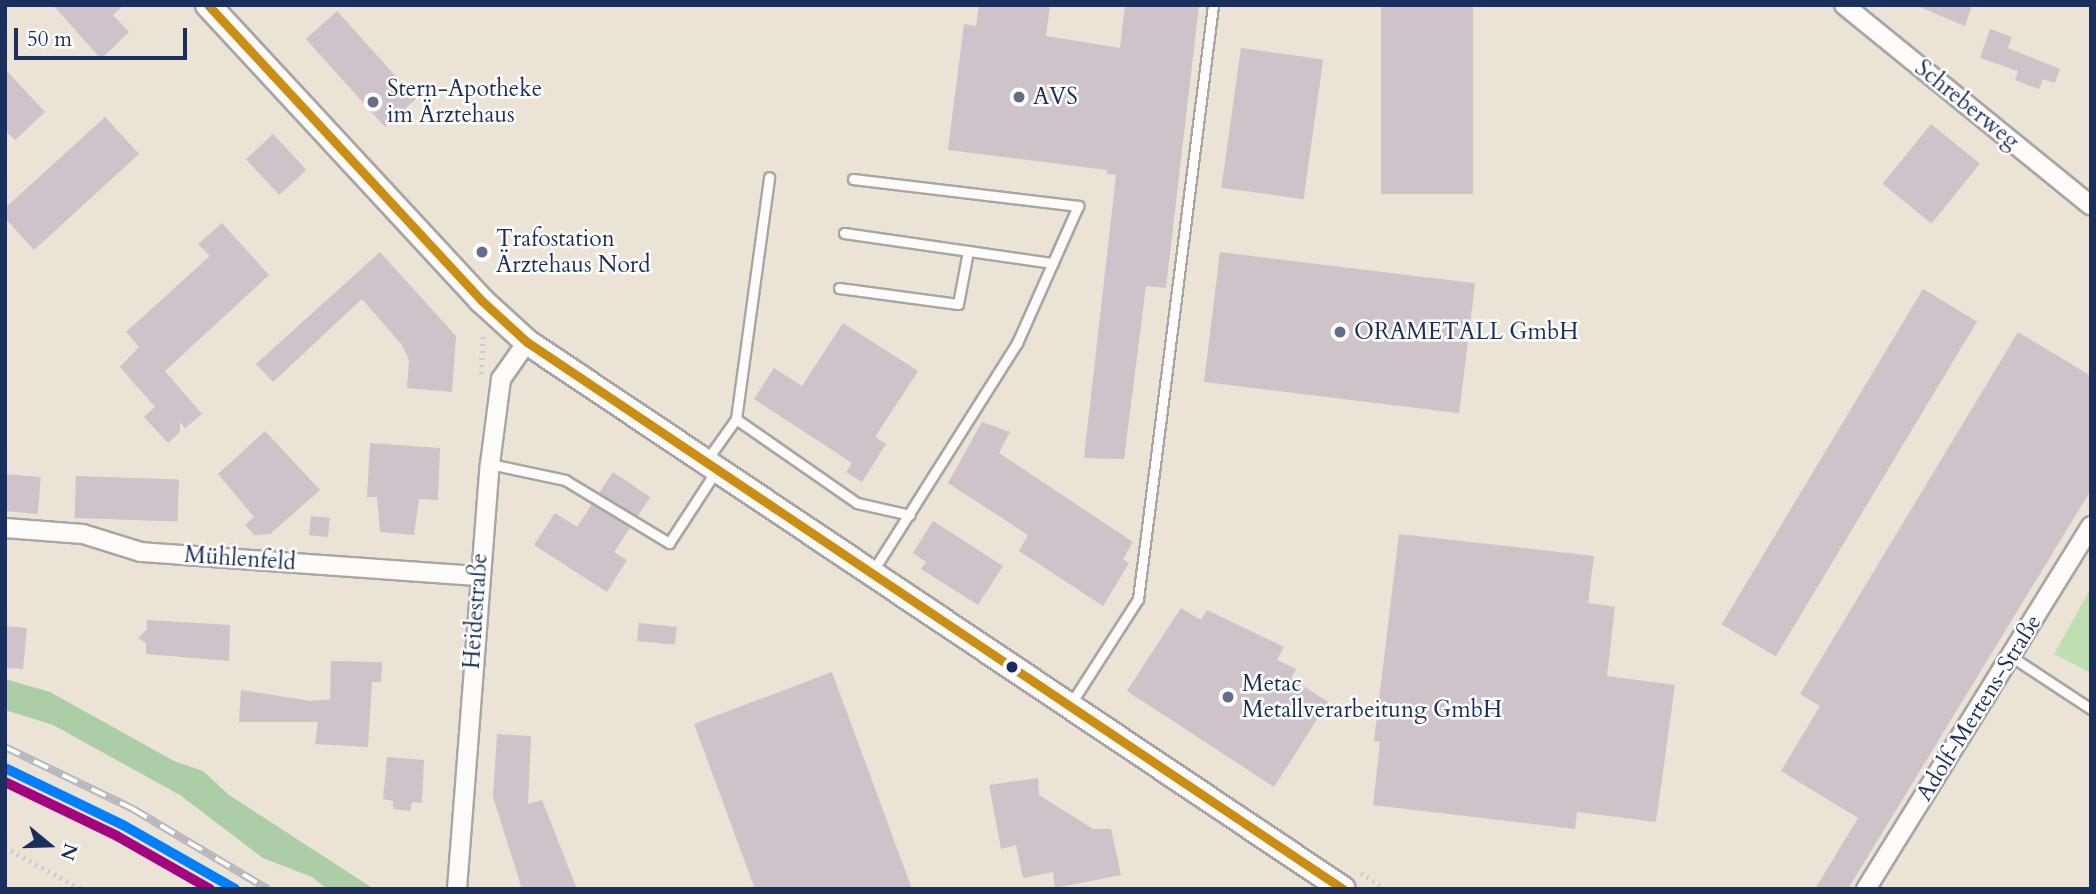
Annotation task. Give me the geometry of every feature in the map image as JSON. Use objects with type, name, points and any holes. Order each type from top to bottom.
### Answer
[{"type":"main road","points":[[208,5],[481,300],[527,342],[1343,889]]},
{"type":"street","name":"Schreberweg","points":[[1844,5],[2091,206]]},
{"type":"street","name":"Heidestraße","points":[[457,889],[478,576],[490,464],[501,379],[527,342]]},
{"type":"street","name":"Adolf-Mertens-Straße","points":[[1866,889],[2091,526]]},
{"type":"street","name":"Mühlenfeld","points":[[5,528],[83,534],[141,552],[478,576]]},
{"type":"lane","points":[[1069,707],[1138,599],[1213,5]]},
{"type":"lane","points":[[490,464],[565,480],[669,543],[736,419],[769,177]]},
{"type":"lane","points":[[853,179],[1078,206],[1017,343],[871,574]]},
{"type":"lane","points":[[844,233],[1053,263]]},
{"type":"lane","points":[[839,288],[958,304],[968,251]]},
{"type":"lane","points":[[736,419],[857,503],[910,514]]},
{"type":"lane","points":[[2012,657],[2091,709]]},
{"type":"path","points":[[5,847],[80,889]]},
{"type":"green space","points":[[2091,588],[2091,673],[2054,654]]},
{"type":"green space","points":[[5,679],[50,692],[174,761],[203,771],[229,795],[374,889],[327,889],[312,877],[263,858],[180,795],[53,725],[5,710]]},
{"type":"building","points":[[53,5],[124,5],[113,15],[129,32],[101,59]]},
{"type":"building","points":[[979,5],[1050,5],[1046,36],[1120,48],[1125,5],[1199,5],[1166,288],[1146,286],[1124,459],[1084,458],[1116,175],[1107,174],[1107,170],[948,150],[964,24],[976,26]]},
{"type":"building","points":[[1381,5],[1473,5],[1473,194],[1381,194]]},
{"type":"building","points":[[1915,5],[1972,5],[1965,26]]},
{"type":"building","points":[[337,11],[416,99],[385,127],[306,39]]},
{"type":"building","points":[[1990,29],[2012,37],[2008,48],[2060,69],[2055,83],[2043,79],[2039,89],[2015,80],[2018,71],[1980,58]]},
{"type":"building","points":[[1241,48],[1323,60],[1304,199],[1221,188]]},
{"type":"building","points":[[5,69],[45,112],[15,140],[5,130]]},
{"type":"building","points":[[105,117],[139,154],[34,250],[5,218],[5,208]]},
{"type":"building","points":[[1931,124],[1980,164],[1932,223],[1883,184]]},
{"type":"building","points":[[273,134],[306,170],[279,195],[246,159]]},
{"type":"building","points":[[222,223],[269,275],[165,371],[202,414],[185,428],[180,422],[180,432],[168,443],[144,417],[155,407],[120,367],[139,347],[126,332],[210,256],[198,244]]},
{"type":"building","points":[[380,252],[456,336],[452,392],[407,388],[409,360],[402,345],[362,299],[273,382],[256,364]]},
{"type":"building","name":"ORAMETALL GmbH","points":[[1220,252],[1475,283],[1459,413],[1204,382]]},
{"type":"building","points":[[1923,289],[1977,321],[1776,657],[1722,624]]},
{"type":"building","points":[[843,323],[918,371],[875,437],[886,444],[862,482],[846,472],[852,463],[754,399],[774,368],[802,386]]},
{"type":"building","points":[[2018,332],[2091,376],[2091,490],[1848,889],[1815,889],[1858,818],[1781,771],[1820,706],[1800,694]]},
{"type":"building","points":[[982,422],[1010,432],[999,453],[1133,542],[1123,559],[1129,563],[1103,606],[1019,551],[1028,535],[948,483]]},
{"type":"building","points":[[265,431],[320,490],[270,534],[254,535],[245,525],[254,517],[218,474]]},
{"type":"building","points":[[370,443],[440,448],[438,500],[419,499],[414,535],[380,532],[377,497],[367,497]]},
{"type":"building","points":[[613,472],[650,497],[636,518],[599,493]]},
{"type":"building","points":[[5,474],[41,477],[38,514],[5,511]]},
{"type":"building","points":[[76,476],[179,480],[177,522],[75,518]]},
{"type":"building","points":[[592,504],[630,528],[614,552],[627,560],[607,592],[534,545],[555,513],[577,527]]},
{"type":"building","points":[[311,516],[330,518],[328,537],[309,535]]},
{"type":"building","points":[[933,521],[1003,566],[978,605],[921,569],[926,562],[913,553]]},
{"type":"building","points":[[1399,534],[1594,556],[1588,603],[1615,607],[1607,676],[1675,685],[1656,822],[1577,812],[1575,829],[1373,805],[1380,742],[1374,741]]},
{"type":"building","name":"Metac Metallverarbeitung GmbH","points":[[1181,608],[1201,620],[1207,610],[1284,647],[1277,660],[1296,669],[1291,678],[1328,702],[1274,787],[1127,691]]},
{"type":"building","points":[[147,620],[230,625],[229,661],[146,654],[146,643],[138,638],[147,629]]},
{"type":"building","points":[[639,623],[677,627],[675,645],[637,641]]},
{"type":"building","points":[[5,626],[27,628],[23,669],[5,668]]},
{"type":"building","points":[[331,661],[382,662],[381,682],[372,682],[368,747],[315,744],[318,722],[239,722],[241,690],[311,701],[330,699]]},
{"type":"building","points":[[832,672],[912,889],[755,889],[694,724]]},
{"type":"building","points":[[497,734],[531,736],[528,804],[542,800],[577,889],[522,889],[493,797]]},
{"type":"building","points":[[387,757],[424,760],[422,803],[412,802],[410,811],[393,809],[393,801],[383,799]]},
{"type":"building","points":[[1038,778],[1039,795],[1093,829],[1111,829],[1121,875],[1055,888],[1053,872],[1023,878],[1016,845],[1001,849],[989,785]]},
{"type":"railway","points":[[5,747],[133,809],[268,889]]},
{"type":"transit line","points":[[208,5],[481,300],[527,342],[1343,889]]},
{"type":"transit line","points":[[5,768],[123,825],[235,889]]},
{"type":"transit line","points":[[5,782],[117,836],[210,889]]},
{"type":"place","name":"AVS","points":[[1019,97]]},
{"type":"place","name":"Stern-Apotheke im Ärztehaus","points":[[373,102]]},
{"type":"place","name":"Trafostation Ärztehaus Nord","points":[[482,252]]},
{"type":"place","name":"ORAMETALL GmbH","points":[[1340,332]]},
{"type":"place","name":"Metac Metallverarbeitung GmbH","points":[[1228,697]]}]
